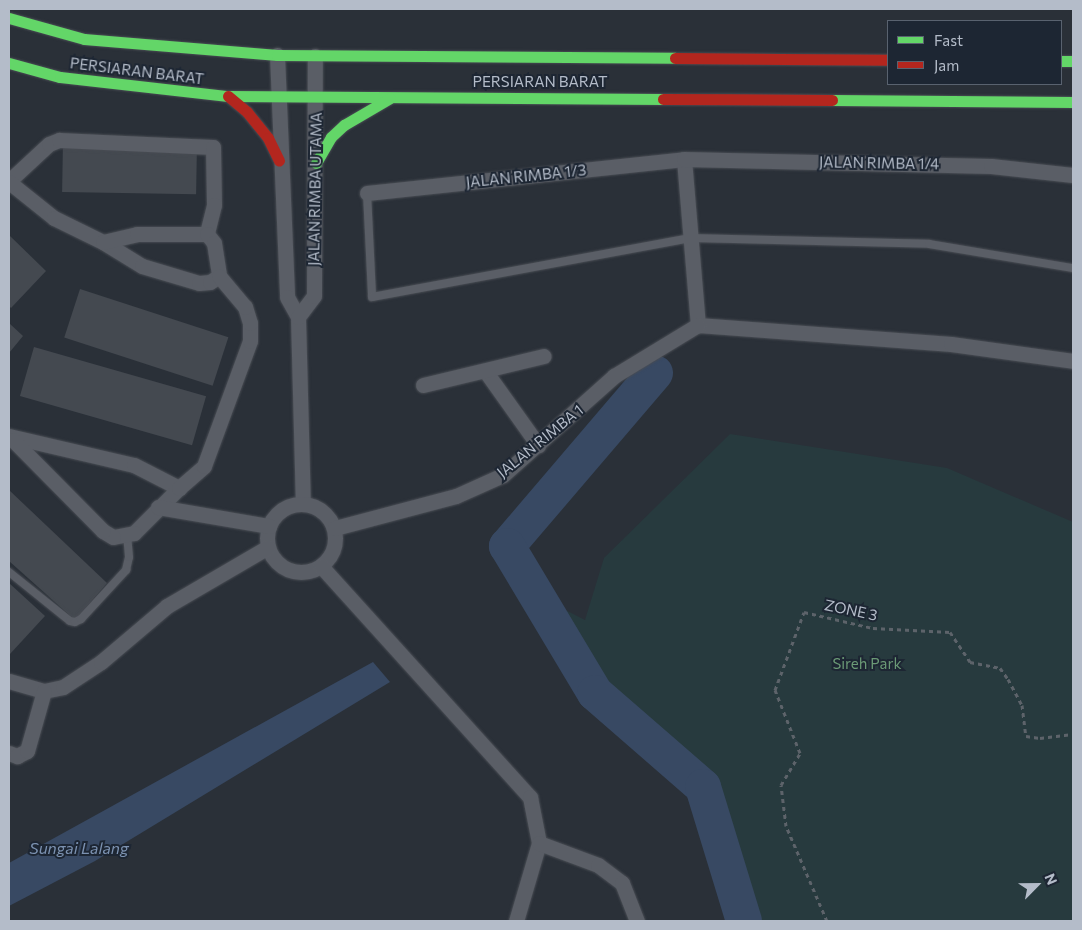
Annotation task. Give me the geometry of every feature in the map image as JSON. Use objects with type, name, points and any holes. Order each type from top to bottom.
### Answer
[{"type":"street","name":"PERSIARAN BARAT","points":[[9,18],[84,39],[277,55],[887,60]]},
{"type":"street","name":"JALAN RIMBA UTAMA","points":[[277,55],[279,161],[287,297],[298,317],[303,503]]},
{"type":"street","name":"JALAN RIMBA UTAMA","points":[[298,317],[314,296],[317,98],[315,56]]},
{"type":"street","name":"PERSIARAN BARAT","points":[[9,63],[60,77],[228,96],[1073,102]]},
{"type":"street","points":[[228,96],[247,112],[268,138],[279,161]]},
{"type":"street","points":[[316,163],[331,137],[344,125],[392,96]]},
{"type":"street","points":[[207,234],[214,205],[212,147],[59,140],[49,144],[9,181],[54,218],[103,242],[142,266],[199,283],[210,282],[219,276]]},
{"type":"street","points":[[684,159],[698,325],[951,344],[1073,361]]},
{"type":"street","name":"JALAN RIMBA 1/4","points":[[684,159],[991,166],[1073,175]]},
{"type":"street","name":"JALAN RIMBA 1/3","points":[[367,193],[684,159]]},
{"type":"street","points":[[103,242],[137,234],[207,234]]},
{"type":"street","points":[[11,438],[103,531],[114,537],[127,536],[204,466],[250,341],[250,323],[245,307],[219,276],[214,243],[207,234]]},
{"type":"street","name":"JALAN RIMBA 1","points":[[335,528],[456,496],[503,476],[614,376],[698,325]]},
{"type":"street","points":[[423,385],[486,372],[544,356]]},
{"type":"street","points":[[486,372],[538,446]]},
{"type":"street","points":[[11,438],[134,465],[179,488]]},
{"type":"street","points":[[303,503],[323,510],[335,528],[334,550],[321,566],[311,571],[290,570],[276,561],[268,547],[269,526],[282,509],[303,503]]},
{"type":"street","points":[[158,508],[269,526]]},
{"type":"street","points":[[9,681],[44,691],[63,686],[80,677],[167,606],[268,547]]},
{"type":"street","points":[[321,566],[530,797],[540,843],[516,921]]},
{"type":"street","points":[[9,753],[17,756],[28,751],[44,691]]},
{"type":"street","points":[[540,843],[598,865],[622,882],[636,921]]},
{"type":"lane","points":[[367,193],[372,297],[690,238],[929,244],[1073,268]]},
{"type":"lane","points":[[9,572],[75,622],[81,619],[126,570],[129,557],[127,536]]},
{"type":"path","name":"ZONE 3","points":[[827,921],[786,826],[780,785],[800,753],[775,690],[804,612],[873,628],[950,632],[970,662],[1000,668],[1022,705],[1026,736],[1040,738],[1073,734]]},
{"type":"green space","name":"Sireh Park","points":[[730,434],[947,468],[1073,522],[1073,921],[744,921],[703,787],[595,693],[536,595],[585,620],[604,558]]},
{"type":"water","name":"Sungai Lalang","points":[[373,662],[390,682],[95,861],[9,906],[9,863]]},
{"type":"building","points":[[63,141],[197,143],[196,194],[62,192]]},
{"type":"building","points":[[9,235],[46,271],[11,308],[9,306]]},
{"type":"building","points":[[80,289],[228,337],[213,386],[64,338]]},
{"type":"building","points":[[9,323],[23,336],[9,353]]},
{"type":"building","points":[[34,347],[206,396],[192,445],[20,396]]},
{"type":"building","points":[[9,490],[107,583],[75,620],[9,561]]},
{"type":"building","points":[[9,583],[45,616],[10,654],[9,653]]},
{"type":"waterway","points":[[655,373],[507,546],[595,693],[703,787],[744,921]]},
{"type":"traffic: fast","points":[[9,18],[84,39],[277,55],[675,58]]},
{"type":"traffic: fast","points":[[1062,61],[1073,61]]},
{"type":"traffic: fast","points":[[9,63],[60,77],[228,96],[663,99]]},
{"type":"traffic: fast","points":[[316,163],[331,137],[344,125],[390,98]]},
{"type":"traffic: fast","points":[[832,100],[1073,102]]},
{"type":"traffic: jam","points":[[675,58],[887,60]]},
{"type":"traffic: jam","points":[[228,96],[247,112],[268,138],[279,161]]},
{"type":"traffic: jam","points":[[663,99],[832,100]]}]
